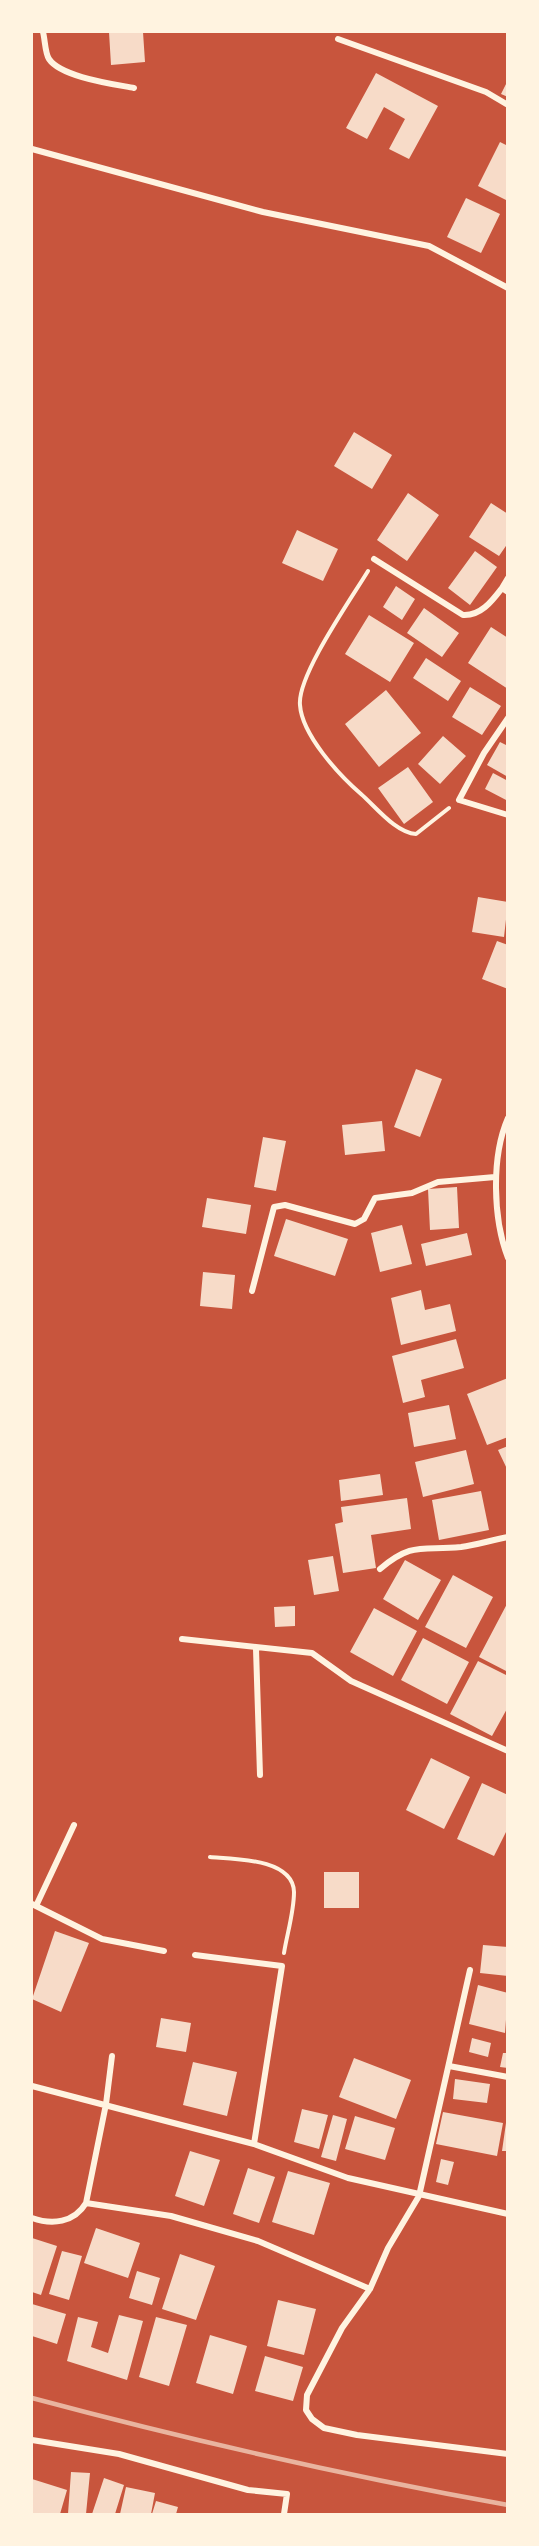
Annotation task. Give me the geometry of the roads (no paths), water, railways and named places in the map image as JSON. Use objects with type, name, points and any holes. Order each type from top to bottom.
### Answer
[{"type":"street","points":[[43,32],[47,56],[58,67],[93,81],[134,88]]},
{"type":"street","points":[[338,39],[486,92],[507,105]]},
{"type":"street","points":[[32,149],[263,212],[429,246],[507,288]]},
{"type":"street","points":[[374,559],[463,615],[478,612],[505,590],[507,578]]},
{"type":"street","points":[[507,718],[459,800],[507,815]]},
{"type":"street","points":[[507,1118],[495,1177],[502,1243],[507,1258]]},
{"type":"street","points":[[252,1291],[274,1207],[285,1205],[355,1224],[364,1219],[375,1198],[412,1193],[438,1182],[495,1177]]},
{"type":"street","points":[[380,1569],[403,1552],[414,1549],[460,1547],[507,1537]]},
{"type":"street","points":[[182,1639],[256,1649],[282,1648],[312,1653],[351,1681],[507,1751]]},
{"type":"street","points":[[256,1649],[260,1775]]},
{"type":"street","points":[[74,1826],[34,1905],[102,1939],[164,1951]]},
{"type":"street","points":[[195,1955],[282,1966],[254,2144]]},
{"type":"street","points":[[470,1970],[419,2196],[388,2247],[370,2289],[342,2328],[307,2395],[306,2409],[312,2419],[324,2428],[357,2435],[507,2454]]},
{"type":"street","points":[[32,2218],[47,2223],[67,2219],[80,2213],[86,2203],[106,2104],[112,2056]]},
{"type":"street","points":[[449,2066],[507,2077]]},
{"type":"street","points":[[32,2086],[254,2144],[348,2178],[419,2196],[507,2214]]},
{"type":"street","points":[[86,2203],[171,2216],[258,2241],[370,2289]]},
{"type":"street","points":[[32,2440],[118,2454],[248,2490],[287,2494],[284,2514]]},
{"type":"railway","points":[[32,2398],[268,2456],[508,2505]]}]
